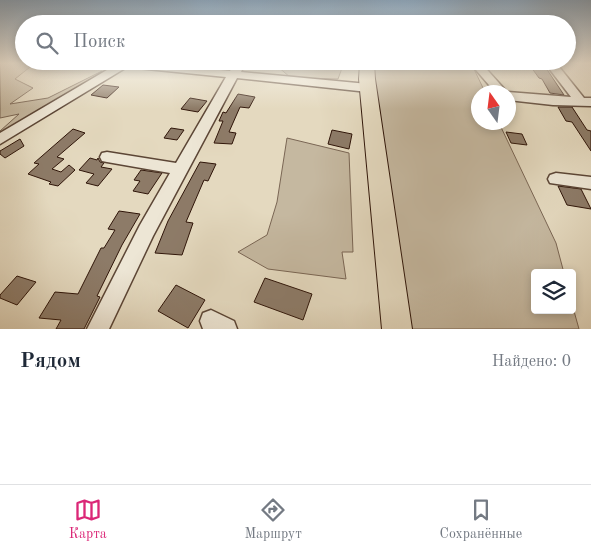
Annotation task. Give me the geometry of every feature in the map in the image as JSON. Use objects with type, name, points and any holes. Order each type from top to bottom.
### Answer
[{"type":"main road","points":[[368,78],[397,329]]},
{"type":"street","points":[[0,139],[101,78]]},
{"type":"street","points":[[98,329],[146,231],[232,78]]},
{"type":"street","points":[[301,78],[368,88]]},
{"type":"street","points":[[564,78],[585,102]]},
{"type":"street","points":[[516,97],[585,102]]},
{"type":"street","points":[[107,157],[181,169]]},
{"type":"street","points":[[556,179],[591,184]]},
{"type":"shaded area","points":[[0,78],[16,78],[33,88],[10,104],[48,98],[87,78],[92,78],[60,102],[0,136],[0,131],[19,114],[0,118]]},
{"type":"shaded area","points":[[374,78],[478,78],[482,85],[471,85],[471,130],[502,130],[556,243],[563,269],[531,269],[531,314],[575,314],[579,329],[405,329]]},
{"type":"shaded area","points":[[287,138],[349,153],[353,252],[342,252],[346,279],[268,269],[238,252],[267,235],[277,202]]},
{"type":"building","points":[[540,78],[553,78],[564,95],[550,93]]},
{"type":"building","points":[[103,85],[119,87],[107,98],[91,95]]},
{"type":"building","points":[[238,94],[255,97],[249,108],[240,107],[229,132],[236,133],[232,144],[214,143],[223,121],[219,121],[223,112],[226,113]]},
{"type":"building","points":[[190,98],[207,101],[198,112],[181,109]]},
{"type":"building","points":[[558,107],[572,107],[587,130],[591,131],[591,151],[572,122],[566,121]]},
{"type":"building","points":[[171,128],[184,130],[177,140],[164,138]]},
{"type":"building","points":[[73,129],[85,133],[57,157],[64,159],[52,169],[61,172],[69,165],[75,170],[58,186],[28,174],[39,164],[34,163]]},
{"type":"building","points":[[332,130],[352,134],[349,149],[328,144]]},
{"type":"building","points":[[506,132],[522,134],[527,145],[511,143]]},
{"type":"building","points":[[20,139],[24,146],[5,158],[0,154],[0,151]]},
{"type":"building","points":[[90,158],[97,160],[98,158],[100,162],[104,163],[101,167],[112,169],[98,186],[86,183],[94,174],[79,170]]},
{"type":"building","points":[[200,162],[216,164],[208,181],[204,180],[186,222],[193,223],[182,255],[155,253],[168,221]]},
{"type":"building","points":[[141,170],[162,173],[148,194],[133,191],[140,181],[134,180]]},
{"type":"building","points":[[558,186],[581,189],[591,209],[567,205]]},
{"type":"building","points":[[119,211],[140,214],[122,245],[97,296],[100,297],[84,329],[56,329],[61,320],[39,318],[55,292],[78,294],[101,248],[104,248],[115,230],[108,229]]},
{"type":"building","points":[[17,276],[36,282],[17,305],[0,298],[0,295]]},
{"type":"building","points":[[265,278],[312,294],[303,320],[254,302]]},
{"type":"building","points":[[176,285],[205,300],[188,328],[158,311]]}]
